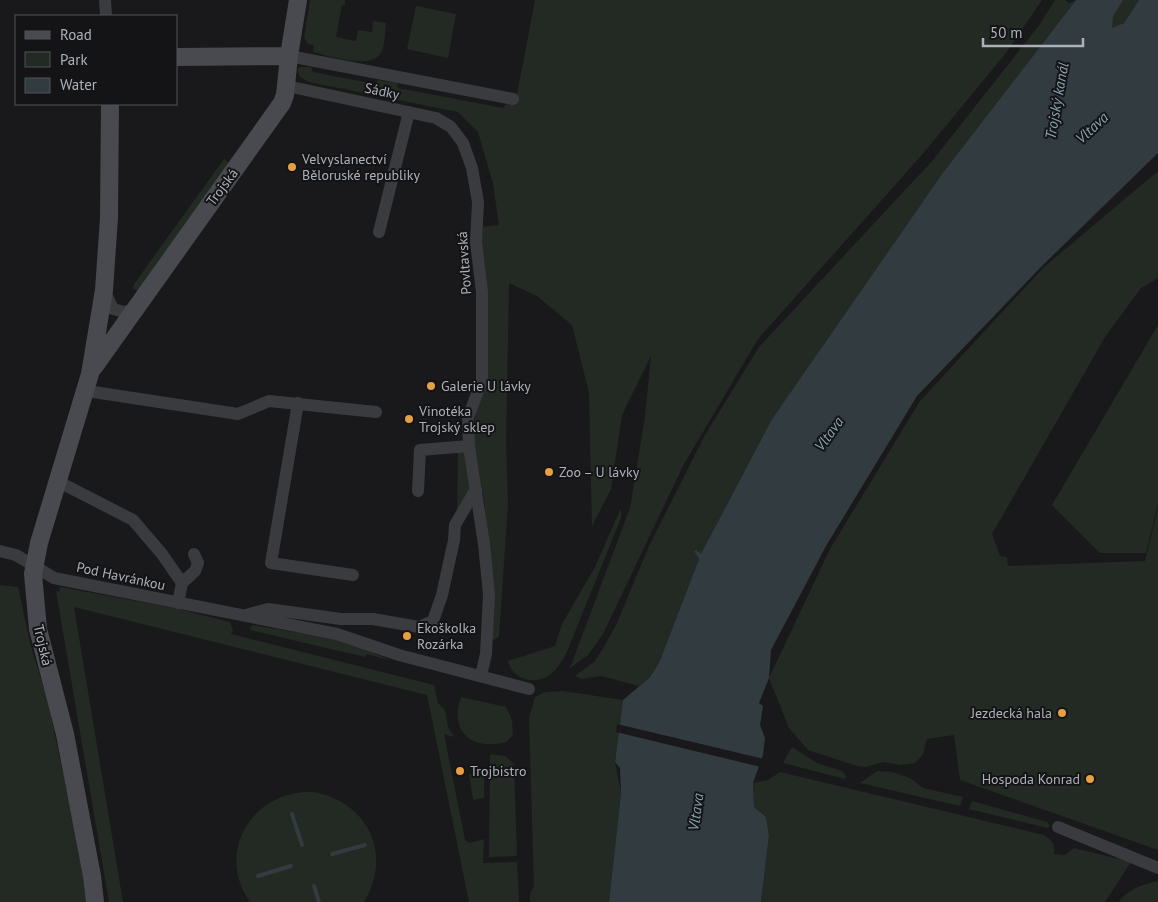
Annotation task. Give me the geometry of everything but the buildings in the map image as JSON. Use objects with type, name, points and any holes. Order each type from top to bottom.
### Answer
[{"type":"street","points":[[104,0],[106,15]]},
{"type":"street","name":"Trojská","points":[[90,374],[103,352],[282,103],[287,86],[289,56],[298,0]]},
{"type":"street","points":[[178,57],[289,56]]},
{"type":"street","name":"Sádky","points":[[289,56],[514,99]]},
{"type":"street","name":"Sádky","points":[[287,86],[409,112],[379,232]]},
{"type":"street","name":"Trojská","points":[[95,902],[92,876],[65,734],[38,629],[34,596],[34,565],[87,391],[104,290],[109,218],[110,105]]},
{"type":"street","name":"Povltavská","points":[[409,112],[436,118],[452,127],[463,143],[472,168],[478,202],[476,242],[482,292],[482,380],[468,418],[469,446],[489,595],[486,654],[481,675]]},
{"type":"street","points":[[104,290],[114,309],[124,312],[134,310]]},
{"type":"street","points":[[87,391],[238,414],[269,400],[376,412]]},
{"type":"street","points":[[298,404],[271,563],[353,575]]},
{"type":"street","points":[[418,491],[420,450],[469,446]]},
{"type":"street","points":[[59,482],[132,520],[162,554],[182,583]]},
{"type":"street","name":"Pod Havránkou","points":[[242,616],[268,609],[341,619],[373,619],[419,627],[433,620],[442,595],[454,540],[455,525],[476,489]]},
{"type":"street","name":"Pod Havránkou","points":[[0,551],[16,555],[54,578],[337,634],[398,655],[481,675]]},
{"type":"street","points":[[178,603],[182,583],[195,571],[198,563],[194,554]]},
{"type":"street","points":[[481,675],[529,689]]},
{"type":"street","points":[[1058,827],[1158,868]]},
{"type":"green space","points":[[310,0],[345,0],[345,5],[342,5],[336,37],[356,41],[358,30],[372,32],[373,21],[386,23],[382,51],[377,57],[361,61],[340,59],[313,52],[314,45],[308,44],[304,38]]},
{"type":"green space","points":[[535,0],[1042,0],[1006,53],[921,156],[758,339],[684,464],[603,634],[588,655],[570,668],[630,508],[645,417],[651,356],[622,415],[611,489],[592,526],[589,393],[572,325],[537,296],[509,283],[506,441],[508,503],[499,637],[491,641],[490,564],[484,500],[474,442],[475,419],[483,390],[479,227],[499,225],[493,184],[478,132],[458,112],[309,82],[300,77],[297,71],[299,67],[311,67],[313,72],[375,84],[378,80],[397,83],[398,88],[503,108],[506,104],[515,105]]},
{"type":"green space","points":[[1055,0],[1065,0],[1069,3],[1076,0],[942,174],[772,419],[701,555],[696,550],[694,551],[699,559],[659,663],[649,677],[639,686],[601,676],[582,679],[575,676],[594,662],[604,647],[617,623],[649,546],[705,435],[759,347],[933,160],[1040,24]]},
{"type":"green space","points":[[1077,0],[1139,0],[1124,23],[1111,29]]},
{"type":"green space","points":[[416,6],[456,14],[448,58],[407,49]]},
{"type":"green space","points":[[224,159],[231,164],[140,293],[133,288],[134,284]]},
{"type":"green space","points":[[1158,171],[1158,278],[1141,288],[1105,337],[992,534],[1000,556],[1007,557],[1008,566],[1145,561],[1158,508],[1158,850],[960,780],[954,735],[927,739],[923,754],[915,763],[900,765],[883,762],[866,767],[857,766],[808,750],[789,728],[769,678],[830,549],[920,401],[1044,267]]},
{"type":"green space","points":[[1158,325],[1158,504],[1146,553],[1100,553],[1052,505]]},
{"type":"green space","points":[[467,451],[472,490],[457,516],[458,452]]},
{"type":"green space","points":[[621,508],[621,518],[566,654],[556,669],[546,677],[533,680],[520,677],[511,668],[508,661],[555,646],[562,624],[595,567]]},
{"type":"green space","points":[[0,585],[18,587],[31,647],[47,697],[68,796],[72,801],[86,902],[0,902]]},
{"type":"green space","points":[[60,587],[174,608],[230,622],[233,630],[231,634],[434,685],[438,703],[445,710],[448,727],[454,737],[444,734],[465,840],[469,843],[484,839],[483,863],[517,862],[519,902],[469,902],[427,695],[74,607],[123,902],[109,902],[56,591],[59,592]]},
{"type":"green space","points":[[252,625],[346,641],[392,661],[367,654],[365,657],[250,630]]},
{"type":"green space","points":[[563,691],[623,700],[615,762],[621,793],[609,902],[530,902],[530,894],[534,886],[529,718],[535,697],[545,692]]},
{"type":"green space","points":[[461,697],[506,707],[512,720],[513,735],[506,742],[494,744],[483,744],[466,736],[458,720]]},
{"type":"green space","points":[[792,747],[817,763],[842,771],[846,776],[845,779],[783,763]]},
{"type":"green space","points":[[490,754],[505,756],[514,764],[517,856],[489,857]]},
{"type":"green space","points":[[877,771],[892,772],[910,778],[923,788],[963,797],[960,806],[860,783]]},
{"type":"green space","points":[[780,772],[1044,835],[1053,843],[1054,854],[1065,855],[1074,848],[1131,862],[1105,902],[761,902],[769,835],[766,817],[754,807],[753,783],[768,780]]},
{"type":"green space","points":[[469,774],[484,774],[484,798],[473,800]]},
{"type":"green space","points":[[313,792],[332,797],[348,806],[361,818],[370,833],[375,849],[376,866],[372,884],[364,902],[250,902],[240,883],[236,863],[239,844],[246,827],[258,812],[273,801],[292,794]]},
{"type":"green space","points":[[972,801],[1047,822],[1050,826],[1048,828],[969,809]]},
{"type":"green space","points":[[1158,881],[1158,902],[1119,902],[1131,890]]},
{"type":"water","points":[[1076,0],[1123,0],[1113,16],[1112,28],[1124,23],[1139,0],[1158,0],[1158,153],[1041,267],[917,396],[826,546],[771,650],[769,678],[759,703],[763,706],[760,725],[765,738],[763,755],[753,783],[754,807],[766,817],[769,835],[761,902],[609,902],[621,793],[620,768],[615,762],[623,700],[649,678],[659,663],[699,559],[694,551],[696,550],[701,554],[772,419],[942,174]]},
{"type":"pier","points":[[617,724],[764,759],[761,767],[616,732]]},
{"type":"waterway","points":[[292,814],[302,845]]},
{"type":"waterway","points":[[332,854],[365,845]]},
{"type":"waterway","points":[[258,876],[291,866]]},
{"type":"waterway","points":[[314,886],[319,902]]},
{"type":"place","name":"Velvyslanectví Běloruské republiky","points":[[292,167]]},
{"type":"place","name":"Galerie U lávky","points":[[431,386]]},
{"type":"place","name":"Vinotéka Trojský sklep","points":[[409,419]]},
{"type":"place","name":"Zoo – U lávky","points":[[549,472]]},
{"type":"place","name":"Ekoškolka Rozárka","points":[[407,636]]},
{"type":"place","name":"Jezdecká hala","points":[[1062,713]]},
{"type":"place","name":"Trojbistro","points":[[460,771]]},
{"type":"place","name":"Hospoda Konrad","points":[[1090,779]]},
{"type":"water label","name":"Trojský kanál","points":[[1057,101]]},
{"type":"water label","name":"Vltava","points":[[1092,128]]},
{"type":"water label","name":"Vltava","points":[[829,434]]},
{"type":"water label","name":"Vltava","points":[[696,812]]}]
